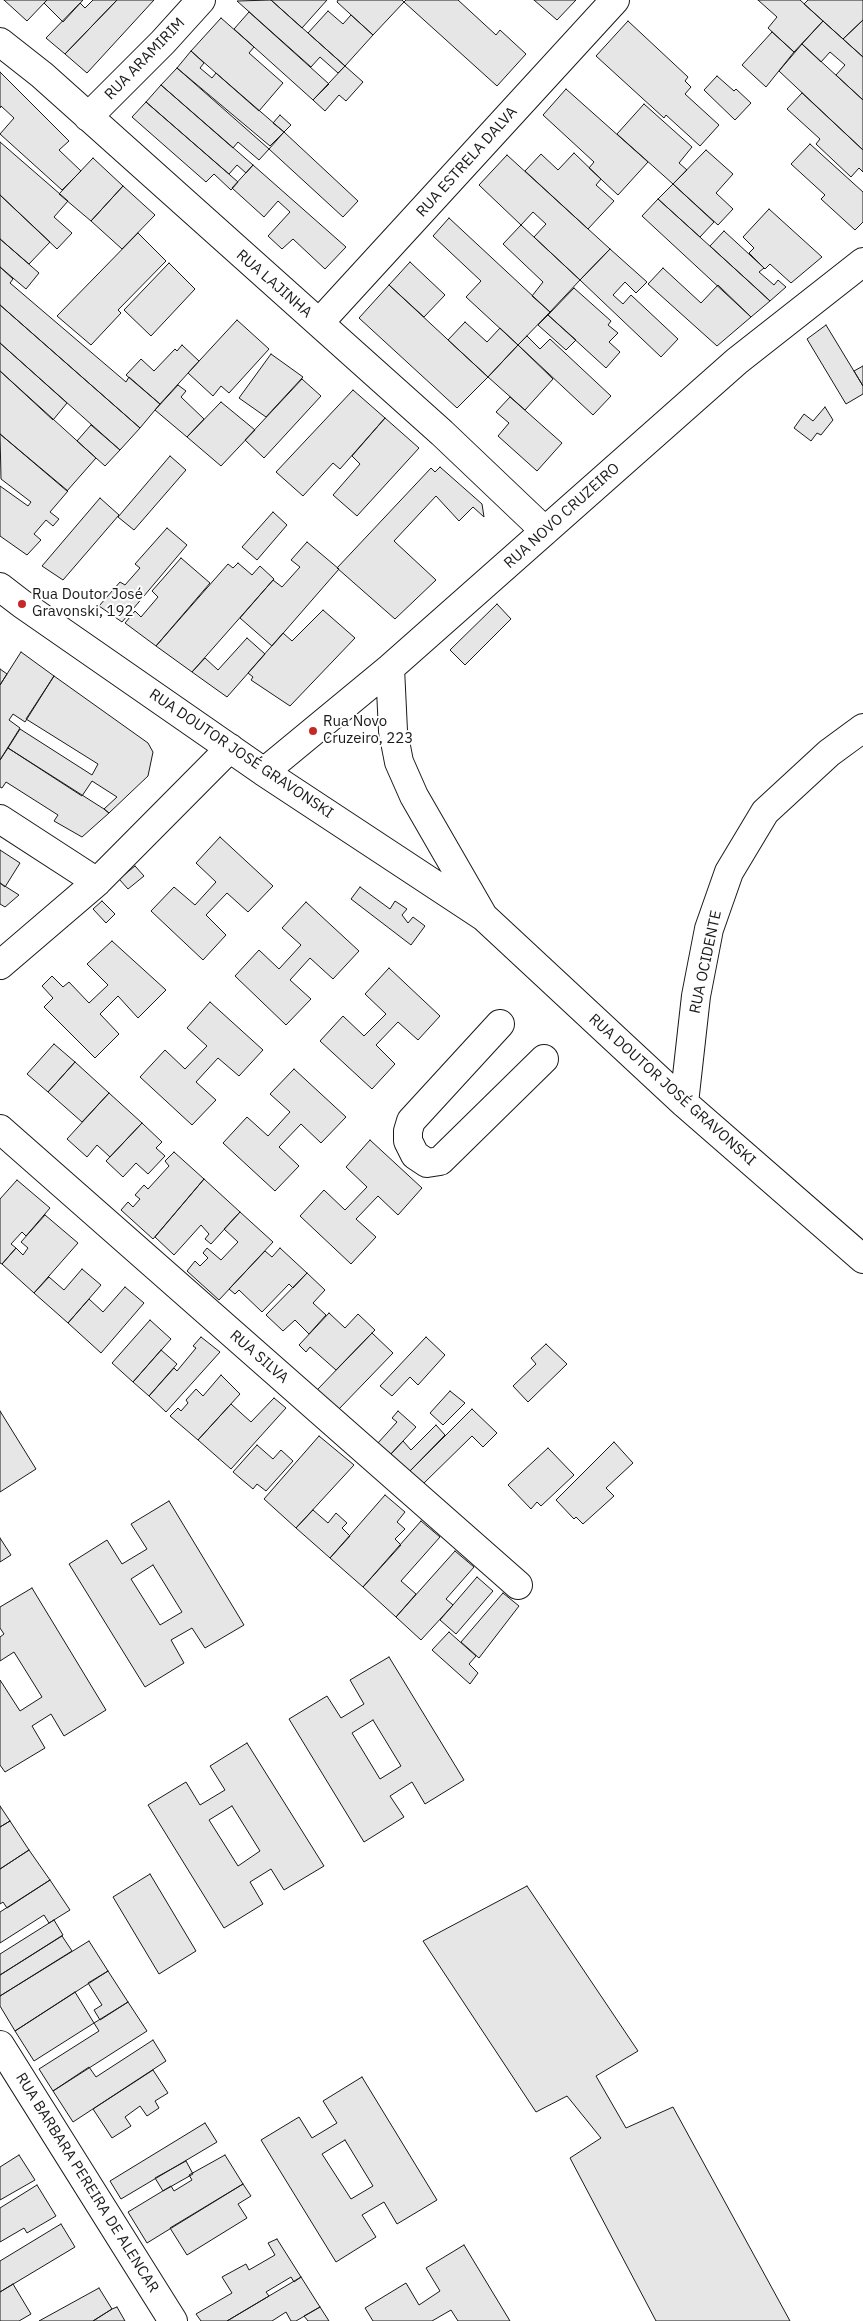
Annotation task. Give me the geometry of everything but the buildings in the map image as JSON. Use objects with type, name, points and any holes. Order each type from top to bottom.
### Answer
[{"type":"street","name":"RUA ARAMIRIM","points":[[88,117],[163,42],[201,0]]},
{"type":"street","name":"RUA ESTRELA DALVA","points":[[318,323],[615,0]]},
{"type":"street","name":"RUA LAJINHA","points":[[0,42],[42,75],[442,433],[545,531]]},
{"type":"street","name":"RUA NOVO CRUZEIRO","points":[[264,772],[390,668],[736,361],[863,262]]},
{"type":"street","name":"RUA DOUTOR JOSÉ GRAVONSKI","points":[[0,587],[264,772],[484,917],[684,1103],[863,1259]]},
{"type":"street","name":"RUA DOUTOR JOSÉ GRAVONSKI","points":[[390,668],[393,731],[399,762],[414,796],[484,917]]},
{"type":"street","name":"RUA OCIDENTE","points":[[684,1103],[698,987],[709,930],[729,872],[765,812],[829,753],[863,728]]},
{"type":"street","points":[[0,965],[97,882],[230,748]]},
{"type":"street","points":[[0,820],[97,882]]},
{"type":"street","points":[[500,1024],[411,1121],[408,1141],[415,1155],[427,1163],[440,1161],[544,1059]]},
{"type":"street","name":"RUA SILVA","points":[[0,1128],[518,1585]]},
{"type":"street","name":"RUA BARBARA PEREIRA DE ALENCAR","points":[[0,2045],[173,2321]]},
{"type":"place","name":"Rua Doutor José Gravonski, 192","points":[[22,604]]},
{"type":"place","name":"Rua Novo Cruzeiro, 223","points":[[313,731]]}]
